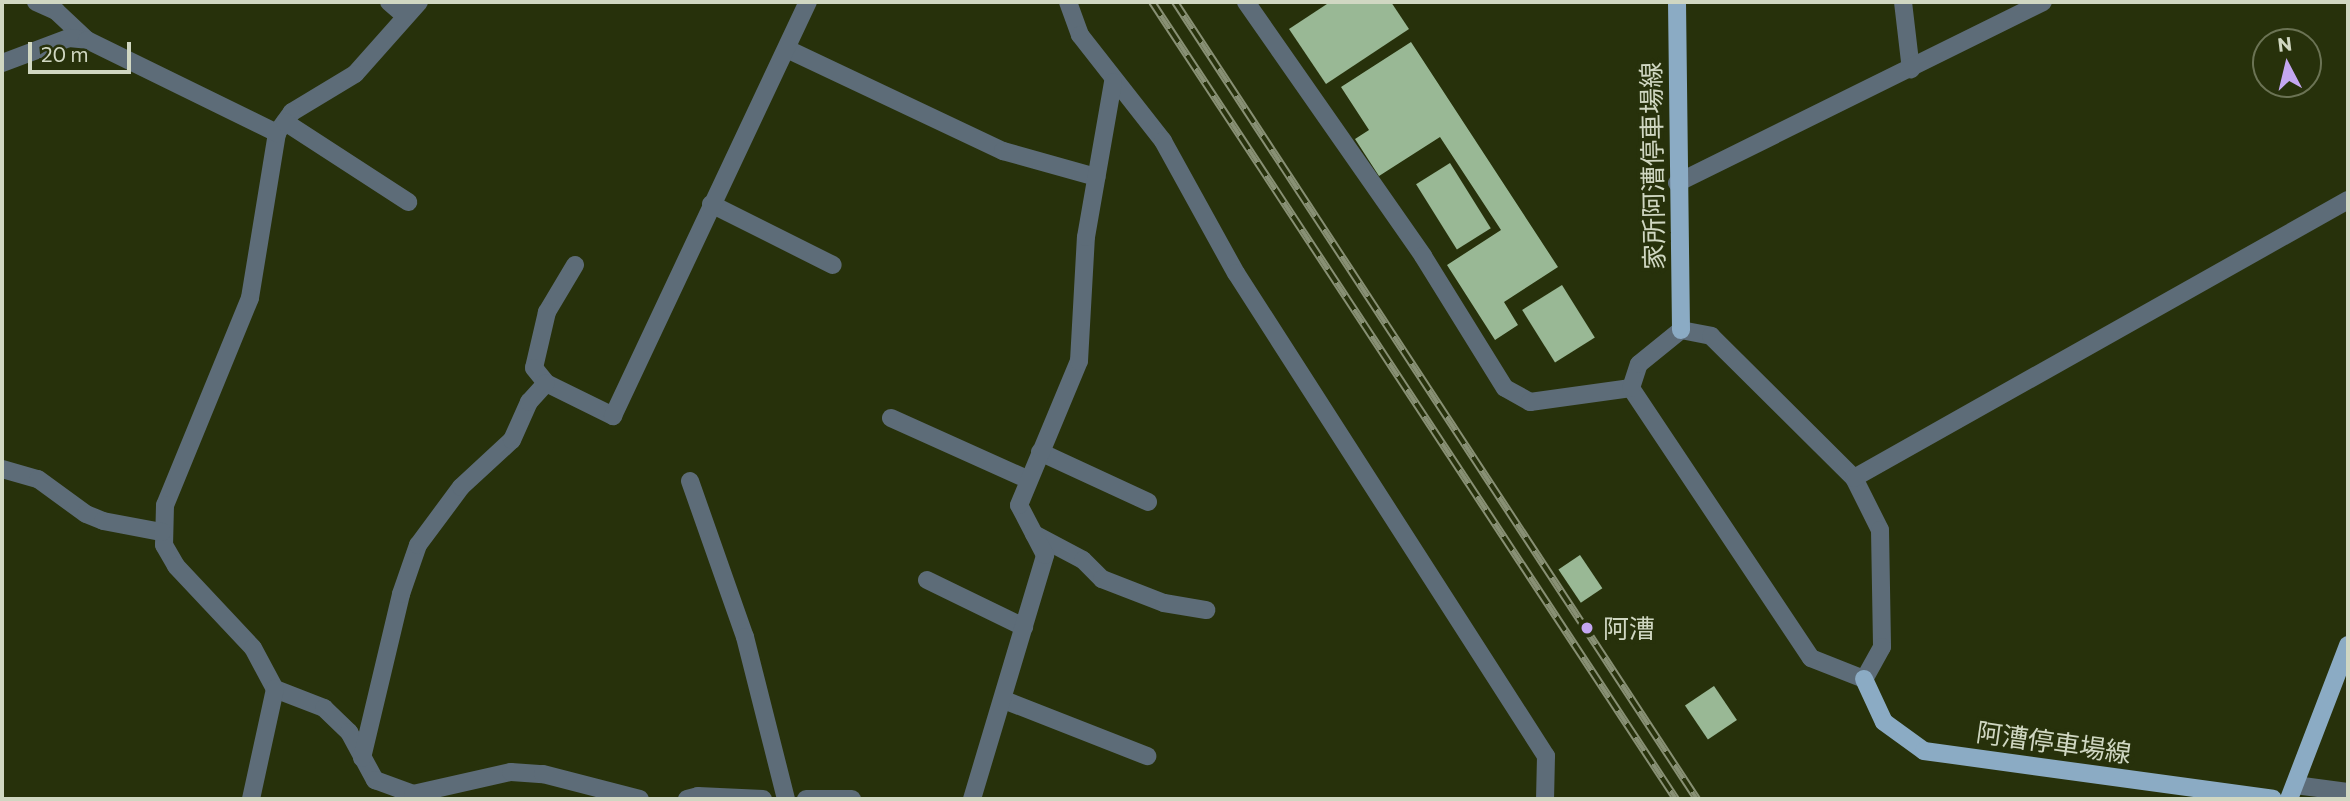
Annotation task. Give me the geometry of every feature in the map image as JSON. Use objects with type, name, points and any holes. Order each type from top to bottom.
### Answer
[{"type":"main road","name":"家所阿漕停車場線","points":[[1677,2],[1677,183],[1681,330]]},
{"type":"main road","points":[[2292,792],[2348,645]]},
{"type":"main road","name":"阿漕停車場線","points":[[1864,679],[1884,722],[1924,751],[2273,799]]},
{"type":"street","points":[[36,2],[56,11],[88,40],[281,127],[408,202]]},
{"type":"street","points":[[389,2],[405,16]]},
{"type":"street","points":[[251,799],[275,689],[253,648],[176,566],[164,545],[162,532],[165,505],[250,299],[281,127],[308,101],[355,74],[419,2]]},
{"type":"street","points":[[575,265],[547,312],[534,368],[546,383],[613,416],[710,204],[808,2]]},
{"type":"street","points":[[1068,2],[1080,35],[1113,82],[1163,141],[1236,273],[1546,756],[1545,799]]},
{"type":"street","points":[[1247,2],[1423,256],[1504,388],[1530,402],[1631,388]]},
{"type":"street","points":[[1903,2],[1911,70]]},
{"type":"street","points":[[1677,183],[1911,70],[2043,2]]},
{"type":"street","points":[[2,63],[69,38],[88,40]]},
{"type":"street","points":[[787,49],[1003,151],[1096,177]]},
{"type":"street","points":[[972,799],[1004,700],[1045,555],[1019,505],[1027,479],[1079,361],[1086,237],[1113,82]]},
{"type":"street","points":[[1854,478],[2348,200]]},
{"type":"street","points":[[710,204],[833,265]]},
{"type":"street","points":[[1681,330],[1711,336],[1854,478],[1880,530],[1882,647],[1864,679],[1811,659],[1631,388],[1639,364],[1681,330]]},
{"type":"street","points":[[362,758],[401,594],[418,545],[461,487],[512,440],[529,402],[546,383]]},
{"type":"street","points":[[891,418],[1027,479]]},
{"type":"street","points":[[1040,452],[1148,502]]},
{"type":"street","points":[[2,469],[38,479],[86,514],[103,521],[162,532]]},
{"type":"street","points":[[690,481],[745,637],[786,799]]},
{"type":"street","points":[[1034,534],[1083,559],[1102,579],[1164,603],[1206,610]]},
{"type":"street","points":[[928,580],[1024,627]]},
{"type":"street","points":[[275,689],[324,708],[349,732],[375,780],[413,794],[511,772],[543,774],[640,799]]},
{"type":"street","points":[[1004,700],[1147,756]]},
{"type":"street","points":[[2292,792],[2348,792]]},
{"type":"street","points":[[687,799],[763,799]]},
{"type":"street","points":[[806,799],[852,799]]},
{"type":"building","points":[[1330,2],[1391,2],[1409,29],[1326,84],[1289,29]]},
{"type":"building","points":[[1411,42],[1558,267],[1504,302],[1518,325],[1495,340],[1447,265],[1501,230],[1440,137],[1379,176],[1355,139],[1369,130],[1341,87]]},
{"type":"building","points":[[1450,163],[1491,228],[1457,249],[1416,184]]},
{"type":"building","points":[[1562,285],[1595,338],[1555,362],[1522,310]]},
{"type":"building","points":[[1580,555],[1602,588],[1581,603],[1558,570]]},
{"type":"building","points":[[1714,686],[1737,720],[1708,740],[1685,706]]},
{"type":"railway","points":[[1152,2],[1676,799]]},
{"type":"railway","points":[[1175,2],[1697,799]]},
{"type":"place","name":"阿漕","points":[[1587,628]]}]
